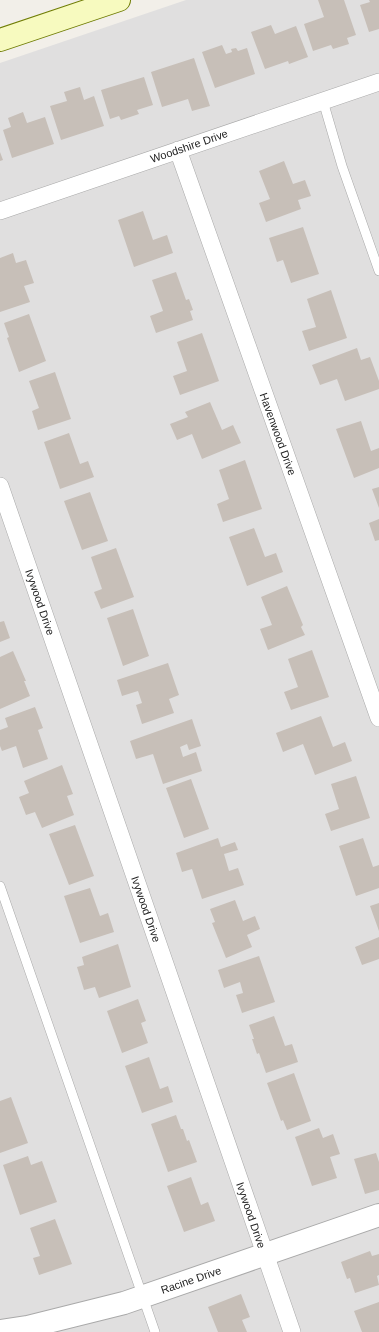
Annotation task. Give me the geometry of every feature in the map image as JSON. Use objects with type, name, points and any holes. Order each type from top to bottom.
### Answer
[{"type":"main road","points":[[0,40],[119,0]]},
{"type":"street","name":"Woodshire Drive","points":[[0,210],[379,82]]},
{"type":"street","name":"Havenwood Drive","points":[[178,150],[379,718]]},
{"type":"street","name":"Ivywood Drive","points":[[0,486],[292,1332]]},
{"type":"street","name":"Racine Drive","points":[[0,1331],[28,1327],[73,1316],[143,1296],[379,1215]]},
{"type":"lane","points":[[323,101],[342,166],[379,271]]},
{"type":"lane","points":[[0,886],[155,1332]]},
{"type":"shaded area","points":[[186,0],[379,0],[379,1332],[0,1332],[0,63]]},
{"type":"building","points":[[318,0],[344,0],[356,35],[347,38],[349,44],[333,49],[331,45],[313,51],[304,24],[324,17]]},
{"type":"building","points":[[369,0],[379,0],[379,29],[369,32],[360,5],[370,2]]},
{"type":"building","points":[[271,25],[275,34],[296,26],[308,57],[289,64],[288,61],[265,69],[251,32]]},
{"type":"building","points":[[222,45],[226,54],[232,52],[231,49],[236,48],[238,51],[247,48],[255,74],[215,88],[202,52]]},
{"type":"building","points":[[194,58],[210,106],[192,111],[188,99],[162,107],[151,72]]},
{"type":"building","points":[[144,77],[153,105],[137,110],[139,114],[121,120],[119,116],[110,119],[101,90]]},
{"type":"building","points":[[80,87],[84,100],[94,96],[104,126],[61,140],[50,106],[67,101],[64,92]]},
{"type":"building","points":[[23,112],[27,123],[45,117],[54,144],[12,158],[3,130],[11,127],[8,118]]},
{"type":"building","points":[[0,152],[3,160],[0,161]]},
{"type":"building","points":[[284,161],[293,184],[305,180],[311,196],[298,200],[301,209],[266,222],[259,203],[270,199],[259,171]]},
{"type":"building","points":[[143,211],[153,240],[167,235],[173,253],[134,267],[118,220]]},
{"type":"building","points":[[303,227],[319,274],[291,283],[283,260],[277,262],[269,238]]},
{"type":"building","points":[[13,253],[16,263],[26,260],[34,283],[24,286],[30,302],[0,312],[0,258]]},
{"type":"building","points":[[176,272],[186,300],[189,299],[193,310],[190,311],[193,320],[156,333],[150,316],[163,311],[152,280]]},
{"type":"building","points":[[331,290],[347,338],[309,351],[302,331],[316,327],[307,299]]},
{"type":"building","points":[[29,314],[46,361],[19,372],[7,338],[9,337],[4,323]]},
{"type":"building","points":[[202,333],[219,381],[180,395],[173,376],[187,371],[177,342]]},
{"type":"building","points":[[357,348],[361,360],[370,357],[379,381],[379,389],[345,401],[337,379],[320,385],[312,365]]},
{"type":"building","points":[[55,372],[71,419],[38,430],[32,411],[39,408],[29,381]]},
{"type":"building","points":[[210,402],[222,430],[233,425],[241,443],[202,459],[192,434],[177,440],[170,424],[188,417],[185,412]]},
{"type":"building","points":[[361,421],[371,451],[379,448],[379,468],[354,478],[336,429]]},
{"type":"building","points":[[69,433],[80,464],[88,461],[94,477],[60,489],[44,442]]},
{"type":"building","points":[[245,460],[262,509],[223,522],[217,504],[229,499],[219,470]]},
{"type":"building","points":[[379,487],[379,508],[372,489]]},
{"type":"building","points":[[90,492],[108,541],[82,550],[64,501]]},
{"type":"building","points":[[379,519],[379,540],[375,541],[369,523]]},
{"type":"building","points":[[254,528],[265,557],[276,553],[283,572],[247,586],[229,537]]},
{"type":"building","points":[[116,548],[134,597],[101,609],[94,592],[102,589],[91,557]]},
{"type":"building","points":[[287,586],[303,625],[301,627],[305,635],[268,650],[260,629],[272,625],[261,597]]},
{"type":"building","points":[[133,609],[149,656],[123,666],[107,618]]},
{"type":"building","points":[[4,621],[10,638],[0,642],[0,622]]},
{"type":"building","points":[[312,650],[329,697],[291,710],[284,692],[298,687],[288,659]]},
{"type":"building","points":[[13,651],[26,681],[24,681],[30,696],[0,709],[0,657]]},
{"type":"building","points":[[168,663],[179,695],[169,699],[174,713],[142,724],[136,705],[142,703],[138,691],[122,696],[117,680]]},
{"type":"building","points":[[35,707],[43,728],[38,730],[48,759],[23,768],[16,746],[2,751],[0,746],[0,730],[8,727],[5,718]]},
{"type":"building","points":[[321,716],[333,747],[345,742],[352,761],[315,775],[303,744],[283,752],[276,733]]},
{"type":"building","points":[[192,719],[201,746],[189,750],[187,744],[180,747],[183,757],[196,752],[202,771],[163,784],[153,754],[136,759],[130,741]]},
{"type":"building","points":[[62,765],[73,794],[67,796],[74,815],[42,828],[35,812],[26,815],[19,797],[29,793],[24,781]]},
{"type":"building","points":[[356,776],[370,818],[331,831],[325,814],[339,809],[331,784]]},
{"type":"building","points":[[191,779],[209,829],[184,838],[166,788]]},
{"type":"building","points":[[75,825],[94,876],[69,885],[49,834]]},
{"type":"building","points":[[218,838],[221,847],[235,842],[238,850],[224,854],[229,871],[238,868],[244,885],[202,899],[192,869],[182,872],[176,853]]},
{"type":"building","points":[[363,838],[373,867],[379,865],[379,888],[356,896],[339,846]]},
{"type":"building","points":[[90,888],[100,916],[108,913],[114,932],[80,943],[64,896]]},
{"type":"building","points":[[235,900],[243,921],[255,916],[260,929],[247,935],[252,947],[226,958],[212,923],[215,922],[210,909]]},
{"type":"building","points":[[379,903],[379,931],[370,906]]},
{"type":"building","points":[[379,937],[379,959],[362,965],[355,947]]},
{"type":"building","points":[[118,944],[131,987],[99,998],[95,987],[84,990],[77,967],[84,965],[82,957]]},
{"type":"building","points":[[259,956],[275,1002],[242,1013],[236,995],[243,993],[240,982],[224,988],[218,970]]},
{"type":"building","points":[[138,999],[146,1021],[141,1023],[148,1043],[122,1053],[107,1011]]},
{"type":"building","points":[[274,1016],[285,1046],[292,1044],[298,1062],[266,1073],[259,1053],[257,1054],[249,1025]]},
{"type":"building","points":[[149,1057],[160,1089],[168,1086],[173,1102],[142,1113],[125,1066]]},
{"type":"building","points":[[294,1073],[311,1121],[287,1130],[283,1120],[281,1121],[267,1083]]},
{"type":"building","points":[[11,1097],[28,1143],[0,1153],[0,1101]]},
{"type":"building","points":[[176,1115],[187,1141],[189,1140],[197,1162],[168,1172],[151,1124]]},
{"type":"building","points":[[319,1128],[323,1138],[333,1134],[340,1154],[330,1157],[337,1178],[312,1186],[295,1137]]},
{"type":"building","points":[[376,1153],[379,1162],[379,1190],[365,1194],[354,1159]]},
{"type":"building","points":[[28,1156],[31,1165],[42,1161],[57,1202],[20,1215],[3,1165]]},
{"type":"building","points":[[191,1177],[201,1205],[208,1202],[215,1221],[184,1232],[167,1186]]},
{"type":"building","points":[[55,1219],[72,1264],[39,1275],[33,1258],[40,1256],[30,1228]]},
{"type":"building","points":[[370,1251],[372,1256],[379,1254],[379,1275],[377,1276],[379,1285],[355,1293],[350,1278],[347,1279],[341,1262]]},
{"type":"building","points":[[241,1294],[250,1317],[242,1320],[247,1332],[218,1332],[208,1307]]},
{"type":"building","points":[[379,1302],[379,1332],[362,1332],[354,1311]]}]
